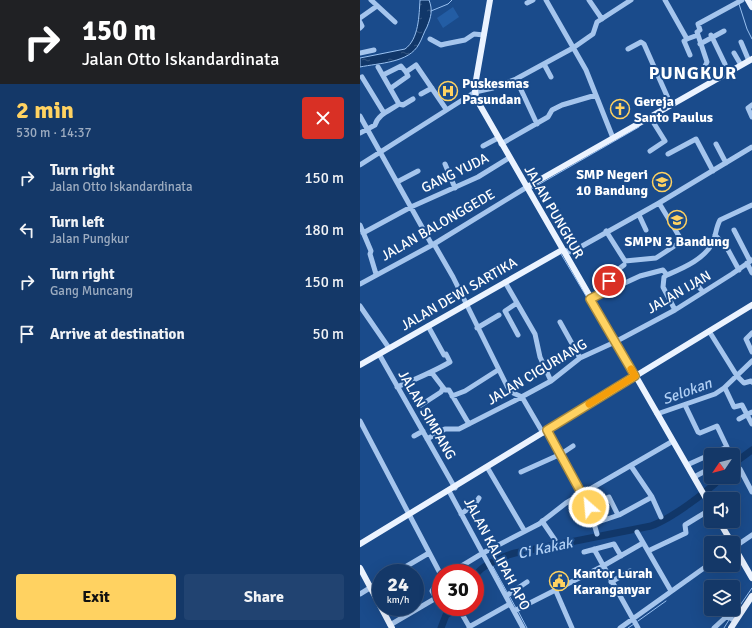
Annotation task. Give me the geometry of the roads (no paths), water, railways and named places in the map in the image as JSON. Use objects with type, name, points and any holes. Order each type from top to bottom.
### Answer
[{"type":"main road","points":[[475,92],[490,0]]},
{"type":"main road","points":[[748,0],[752,7]]},
{"type":"main road","points":[[527,188],[751,60]]},
{"type":"main road","name":"JALAN PUNGKUR","points":[[475,92],[477,100],[509,158],[704,494]]},
{"type":"main road","name":"JALAN DEWI SARTIKA","points":[[360,365],[562,250]]},
{"type":"main road","points":[[360,544],[752,305]]},
{"type":"main road","points":[[740,558],[752,578]]},
{"type":"main road","points":[[360,568],[391,626]]},
{"type":"main road","points":[[731,628],[752,596]]},
{"type":"street","points":[[371,0],[395,22]]},
{"type":"street","points":[[527,3],[533,0]]},
{"type":"street","points":[[546,0],[586,70],[613,138]]},
{"type":"street","points":[[589,0],[602,19]]},
{"type":"street","points":[[360,165],[475,92],[493,88],[516,79],[573,48],[596,31],[596,24],[602,19],[631,0]]},
{"type":"street","points":[[665,0],[687,39]]},
{"type":"street","points":[[712,82],[705,66],[707,62],[700,44],[698,35],[699,24],[740,2]]},
{"type":"street","points":[[360,18],[377,6]]},
{"type":"street","points":[[360,22],[362,26],[360,28]]},
{"type":"street","points":[[700,44],[724,31]]},
{"type":"street","points":[[430,38],[441,45],[465,40],[474,34],[484,35]]},
{"type":"street","points":[[690,55],[684,41],[698,35]]},
{"type":"street","points":[[712,37],[725,64]]},
{"type":"street","points":[[628,49],[641,42],[644,44],[671,105]]},
{"type":"street","points":[[741,42],[751,60]]},
{"type":"street","points":[[360,53],[374,50]]},
{"type":"street","points":[[734,54],[741,65]]},
{"type":"street","points":[[544,64],[551,77]]},
{"type":"street","points":[[406,72],[416,65],[446,109]]},
{"type":"street","points":[[383,75],[401,66],[406,72],[408,76],[391,88]]},
{"type":"street","points":[[378,67],[400,104]]},
{"type":"street","points":[[362,77],[384,113]]},
{"type":"street","points":[[516,79],[537,124]]},
{"type":"street","points":[[421,94],[432,88]]},
{"type":"street","points":[[483,146],[500,141],[537,124],[549,116],[552,110],[596,95]]},
{"type":"street","points":[[360,133],[375,125],[376,120],[384,113],[400,104],[403,105],[412,99]]},
{"type":"street","points":[[752,105],[748,108],[752,117]]},
{"type":"street","points":[[360,116],[466,304],[498,370],[511,392],[514,401]]},
{"type":"street","points":[[650,117],[665,141],[650,151]]},
{"type":"street","points":[[668,154],[696,139],[713,171]]},
{"type":"street","points":[[716,144],[726,163]]},
{"type":"street","points":[[562,250],[573,250],[606,231],[639,215],[752,147]]},
{"type":"street","name":"GANG YUDA","points":[[363,233],[411,207],[478,177],[509,158]]},
{"type":"street","points":[[445,164],[455,188]]},
{"type":"street","points":[[398,182],[418,171]]},
{"type":"street","name":"JALAN BALONGGEDE","points":[[360,284],[433,244],[527,188]]},
{"type":"street","points":[[606,231],[625,261],[656,258],[682,241],[659,203]]},
{"type":"street","points":[[675,310],[663,287],[664,278],[705,254],[715,235],[720,220],[752,205]]},
{"type":"street","points":[[639,215],[646,230]]},
{"type":"street","points":[[360,225],[371,251],[370,254],[376,274]]},
{"type":"street","points":[[734,230],[750,261],[752,273]]},
{"type":"street","points":[[715,235],[727,248],[738,270]]},
{"type":"street","name":"JALAN IJAN","points":[[615,342],[675,310],[750,261]]},
{"type":"street","points":[[606,291],[605,288],[611,276],[624,265]]},
{"type":"street","points":[[590,299],[640,276],[662,270],[665,270],[667,275]]},
{"type":"street","points":[[505,282],[535,334],[540,357],[551,381]]},
{"type":"street","points":[[698,286],[702,292]]},
{"type":"street","points":[[517,303],[505,310],[518,335]]},
{"type":"street","points":[[360,306],[389,348]]},
{"type":"street","points":[[477,328],[499,315]]},
{"type":"street","points":[[560,322],[580,358]]},
{"type":"street","points":[[397,387],[417,377],[432,373],[450,362],[446,354],[444,355],[428,326]]},
{"type":"street","points":[[709,331],[737,376],[744,383],[752,382]]},
{"type":"street","points":[[752,333],[746,339],[752,352]]},
{"type":"street","name":"JALAN CIGURIANG","points":[[427,439],[445,429],[459,429],[522,397],[551,381],[580,358],[615,342]]},
{"type":"street","name":"JALAN SIMPANG","points":[[379,354],[423,431],[452,489]]},
{"type":"street","points":[[657,414],[715,394],[724,388],[752,361]]},
{"type":"street","points":[[452,396],[465,391],[498,370]]},
{"type":"street","points":[[432,373],[443,388],[445,390],[449,390],[458,406],[461,407],[469,424]]},
{"type":"street","points":[[422,405],[441,392],[443,388]]},
{"type":"street","points":[[724,388],[734,407],[742,405],[751,423]]},
{"type":"street","points":[[511,392],[522,397],[560,454],[589,507],[595,523],[597,534]]},
{"type":"street","points":[[685,405],[698,432],[700,433],[717,426],[726,447],[687,465]]},
{"type":"street","points":[[739,419],[752,412]]},
{"type":"street","points":[[360,417],[408,510],[411,513]]},
{"type":"street","points":[[360,421],[411,513],[434,564]]},
{"type":"street","points":[[414,436],[423,431]]},
{"type":"street","points":[[465,564],[542,521],[566,503],[673,441]]},
{"type":"street","points":[[521,472],[560,454],[573,446]]},
{"type":"street","points":[[631,466],[652,497],[661,516]]},
{"type":"street","points":[[487,467],[524,530]]},
{"type":"street","points":[[740,469],[752,492]]},
{"type":"street","points":[[695,477],[704,472]]},
{"type":"street","name":"JALAN KALIPAH APO","points":[[452,489],[461,514],[508,595],[510,604],[516,610],[523,628]]},
{"type":"street","points":[[589,507],[609,497],[618,515]]},
{"type":"street","points":[[595,523],[618,515],[652,497]]},
{"type":"street","points":[[461,514],[475,504],[479,498]]},
{"type":"street","points":[[648,551],[686,533],[685,525],[704,511]]},
{"type":"street","points":[[542,521],[555,540]]},
{"type":"street","points":[[637,532],[672,591]]},
{"type":"street","points":[[740,542],[752,535]]},
{"type":"street","points":[[516,610],[554,589],[603,566],[643,543]]},
{"type":"street","points":[[584,552],[615,544],[621,556]]},
{"type":"street","points":[[594,549],[638,628]]},
{"type":"street","points":[[410,564],[429,553]]},
{"type":"street","points":[[620,628],[633,621],[704,568]]},
{"type":"street","points":[[612,582],[630,571]]},
{"type":"street","points":[[508,595],[527,582]]},
{"type":"street","points":[[360,594],[370,587]]},
{"type":"street","points":[[554,589],[572,628]]},
{"type":"street","points":[[391,626],[432,600]]},
{"type":"street","points":[[463,616],[470,627],[510,604]]},
{"type":"street","points":[[714,628],[727,616],[735,621]]},
{"type":"water","points":[[420,0],[429,0],[431,14],[430,20],[420,42],[414,50],[401,59],[360,67],[360,58],[405,49],[410,45],[416,33]]},
{"type":"waterway","points":[[431,11],[448,4],[452,0]]},
{"type":"waterway","points":[[739,4],[747,29],[752,39]]},
{"type":"waterway","points":[[531,189],[639,127]]},
{"type":"waterway","points":[[561,254],[592,306]]},
{"type":"waterway","name":"Ci Kakak","points":[[740,459],[752,450]]},
{"type":"waterway","name":"Ci Kakak","points":[[484,567],[492,562],[515,553],[651,526],[668,518],[714,484]]},
{"type":"waterway","points":[[491,563],[507,592]]},
{"type":"waterway","points":[[732,617],[752,588]]},
{"type":"waterway","points":[[510,597],[516,608]]},
{"type":"waterway","points":[[638,621],[666,601]]},
{"type":"waterway","points":[[518,611],[527,628]]},
{"type":"waterway","name":"Ci Kakak","points":[[441,628],[446,616]]},
{"type":"waterway","points":[[724,628],[729,620]]},
{"type":"waterway","points":[[628,628],[634,624]]},
{"type":"place","name":"Puskesmas Pasundan","points":[[448,91]]},
{"type":"place","name":"Gereja Santo Paulus","points":[[620,109]]},
{"type":"place","name":"SMP Negeri 10 Bandung","points":[[662,182]]},
{"type":"place","name":"SMPN 3 Bandung","points":[[677,220]]},
{"type":"place","name":"Kantor Lurah Karanganyar","points":[[559,581]]},
{"type":"district","name":"PUNGKUR","points":[[693,73]]},
{"type":"water label","name":"Selokan","points":[[687,391]]}]
